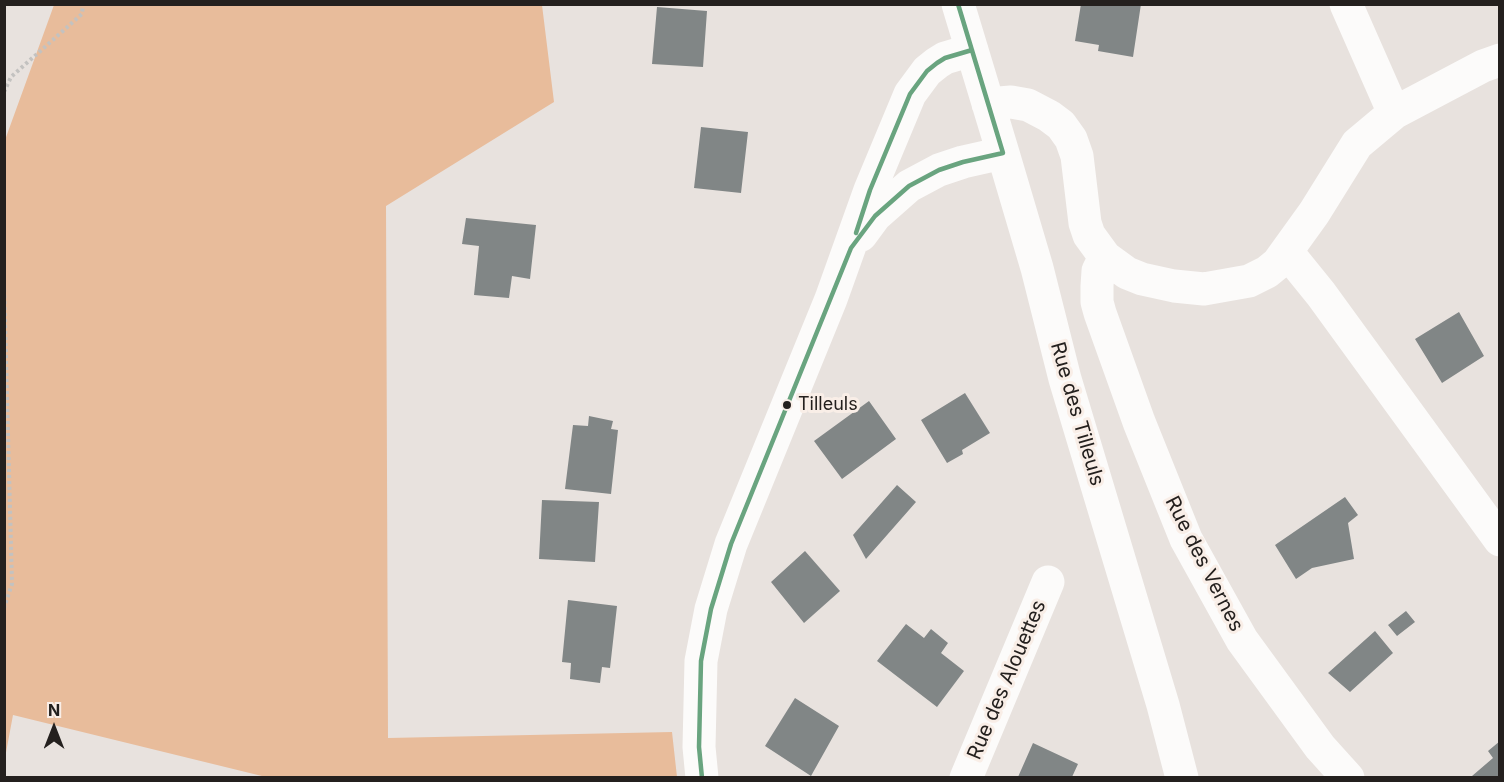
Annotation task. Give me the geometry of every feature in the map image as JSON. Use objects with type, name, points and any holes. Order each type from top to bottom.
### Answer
[{"type":"street","name":"Rue des Tilleuls","points":[[958,4],[1037,268],[1065,379],[1163,705],[1182,777]]},
{"type":"street","points":[[1346,4],[1394,113]]},
{"type":"street","points":[[702,777],[699,747],[701,661],[711,609],[730,544],[851,248],[870,190],[910,94],[927,71],[937,63],[945,58],[972,50]]},
{"type":"street","points":[[988,104],[1011,102],[1028,105],[1049,116],[1066,132],[1077,156],[1085,224],[1089,235],[1105,257],[1127,273],[1142,279],[1173,286],[1203,289],[1249,281],[1267,272],[1287,252],[1357,144],[1394,113],[1483,66],[1500,60]]},
{"type":"street","points":[[851,248],[875,216],[909,186],[947,167],[1003,153]]},
{"type":"street","points":[[1287,252],[1321,294],[1500,540]]},
{"type":"street","name":"Rue des Vernes","points":[[1105,257],[1098,271],[1097,302],[1100,313],[1139,422],[1186,539],[1242,640],[1320,747],[1348,777]]},
{"type":"street","name":"Rue des Alouettes","points":[[966,777],[1048,582]]},
{"type":"path","points":[[4,92],[11,77],[82,14],[83,4]]},
{"type":"path","points":[[4,283],[12,584],[4,608]]},
{"type":"shaded area","points":[[54,5],[542,5],[554,102],[386,206],[388,738],[672,732],[677,777],[266,777],[13,715],[5,758],[5,140]]},
{"type":"building","points":[[1081,4],[1141,4],[1133,57],[1098,51],[1099,45],[1075,41]]},
{"type":"building","points":[[657,7],[707,11],[703,67],[652,64]]},
{"type":"building","points":[[701,127],[748,132],[741,193],[694,188]]},
{"type":"building","points":[[466,218],[536,225],[530,279],[512,276],[509,298],[474,295],[479,246],[462,244]]},
{"type":"building","points":[[1459,312],[1484,356],[1442,383],[1415,339]]},
{"type":"building","points":[[965,393],[990,433],[962,450],[963,454],[947,463],[921,420]]},
{"type":"building","points":[[869,401],[896,439],[842,479],[814,441]]},
{"type":"building","points":[[589,416],[613,421],[611,429],[618,430],[611,494],[565,489],[573,425],[588,426]]},
{"type":"building","points":[[897,485],[916,502],[866,559],[853,535]]},
{"type":"building","points":[[1345,497],[1358,515],[1348,523],[1354,559],[1312,568],[1296,579],[1275,545]]},
{"type":"building","points":[[542,500],[599,502],[595,562],[539,559]]},
{"type":"building","points":[[805,551],[840,591],[804,623],[771,582]]},
{"type":"building","points":[[568,600],[617,606],[610,668],[602,667],[600,683],[570,679],[571,663],[562,662]]},
{"type":"building","points":[[1406,611],[1415,622],[1397,636],[1388,625]]},
{"type":"building","points":[[906,624],[924,638],[931,629],[948,643],[941,653],[964,671],[937,707],[877,661]]},
{"type":"building","points":[[1375,631],[1393,653],[1350,692],[1328,673]]},
{"type":"building","points":[[795,698],[839,726],[811,776],[765,746]]},
{"type":"building","points":[[1500,741],[1500,777],[1473,777],[1493,758],[1488,751]]},
{"type":"building","points":[[1033,743],[1078,764],[1072,777],[1018,777]]},
{"type":"transit line","points":[[702,778],[699,747],[701,661],[711,609],[731,544],[851,248],[875,216],[909,186],[939,170],[1003,153],[958,4]]},
{"type":"transit line","points":[[856,233],[870,190],[910,94],[927,71],[937,63],[945,58],[972,50]]},
{"type":"place","name":"Tilleuls","points":[[787,405]]}]
